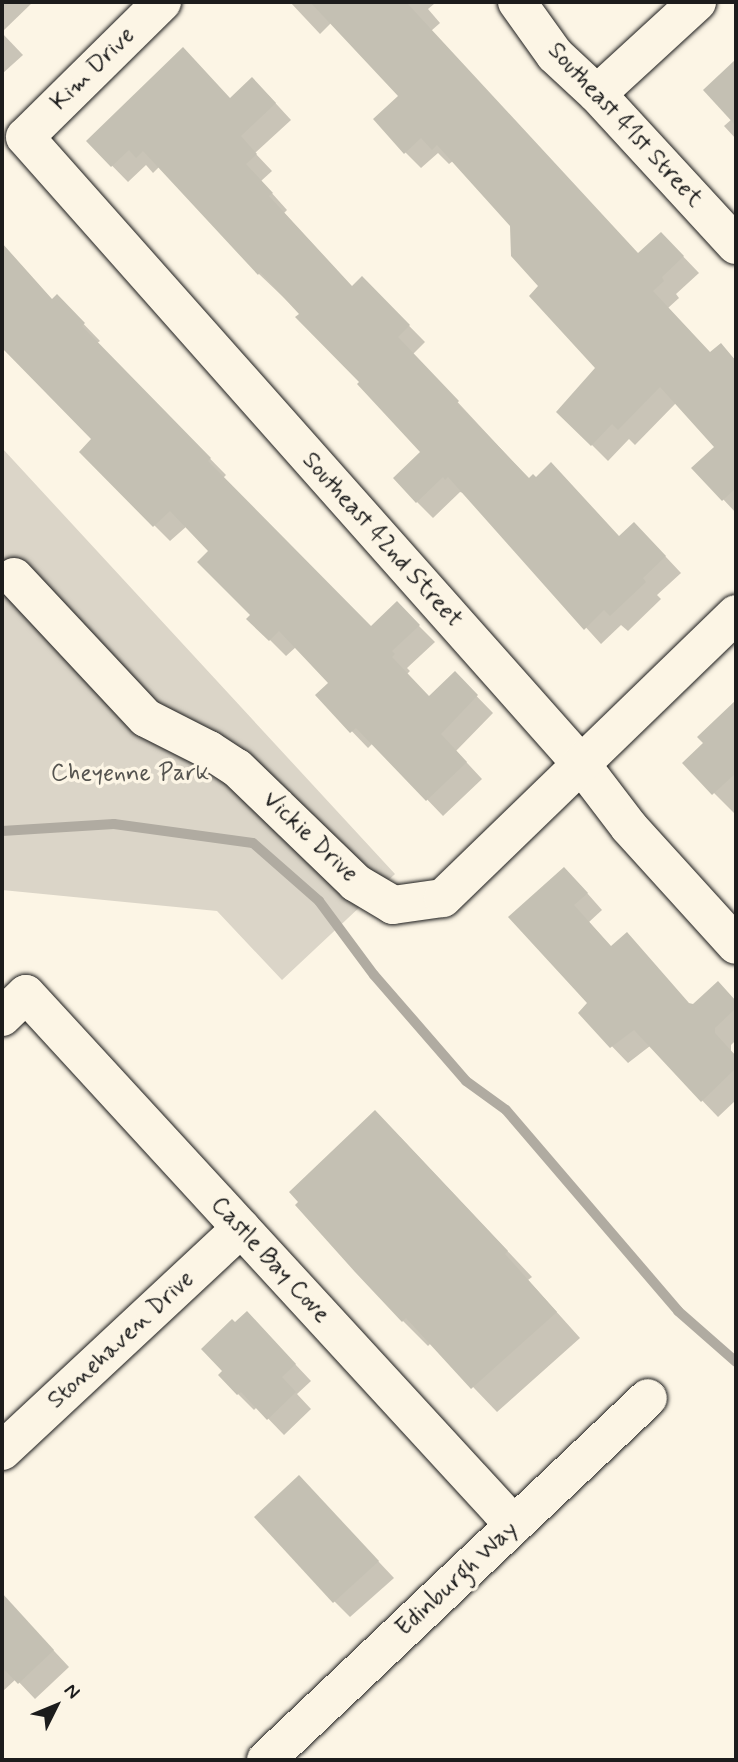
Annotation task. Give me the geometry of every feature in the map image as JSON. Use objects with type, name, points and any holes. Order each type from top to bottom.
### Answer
[{"type":"street","name":"Kim Drive","points":[[25,137],[162,2]]},
{"type":"street","name":"Southeast 41st Street","points":[[517,2],[555,55],[597,94],[736,245]]},
{"type":"street","points":[[597,94],[697,2]]},
{"type":"street","name":"Southeast 42nd Street","points":[[25,137],[581,764],[629,827],[736,945]]},
{"type":"street","name":"Vickie Drive","points":[[14,576],[146,718],[209,750],[237,768],[356,883],[393,905],[443,898],[736,614]]},
{"type":"street","name":"Castle Bay Cove","points":[[14,1006],[241,1228],[514,1525]]},
{"type":"street","name":"Stonehaven Drive","points":[[2,1451],[241,1228]]},
{"type":"street","name":"Edinburgh Way","points":[[266,1760],[648,1398]]},
{"type":"green space","name":"Cheyenne Park","points":[[2,448],[395,874],[282,980],[217,911],[2,890]]},
{"type":"building","points":[[310,2],[406,2],[638,253],[661,232],[684,256],[662,277],[664,281],[653,291],[710,352],[721,343],[736,361],[736,488],[722,501],[691,468],[714,447],[660,387],[618,430],[612,424],[591,446],[556,412],[595,368],[529,296],[538,286],[511,256],[510,226],[437,145],[432,150],[421,138],[404,154],[373,119],[398,96]]},
{"type":"building","points":[[183,47],[230,98],[252,77],[276,103],[241,136],[257,154],[246,164],[273,193],[269,196],[352,286],[362,276],[410,325],[398,337],[459,401],[457,403],[529,478],[533,474],[536,477],[551,462],[619,536],[634,522],[666,556],[643,578],[646,582],[610,616],[604,610],[584,630],[448,477],[445,480],[443,477],[416,503],[393,478],[420,452],[357,384],[359,382],[295,317],[299,314],[260,272],[258,275],[143,151],[136,158],[129,150],[111,167],[86,141]]},
{"type":"building","points":[[736,59],[736,126],[703,90]]},
{"type":"building","points":[[2,243],[52,299],[57,294],[85,323],[82,326],[211,458],[208,461],[371,626],[397,601],[420,625],[392,651],[395,654],[392,657],[429,696],[455,671],[478,695],[441,734],[467,762],[426,801],[356,728],[350,733],[315,695],[328,683],[279,631],[269,641],[246,619],[250,615],[197,562],[208,551],[170,511],[153,527],[79,452],[91,439],[2,348]]},
{"type":"building","points":[[736,700],[736,773],[712,795],[682,763],[703,743],[697,737]]},
{"type":"building","points":[[564,867],[588,893],[574,905],[611,946],[627,932],[689,1003],[693,1004],[718,981],[736,1001],[736,1008],[715,1028],[715,1033],[736,1056],[736,1068],[701,1102],[634,1030],[610,1048],[578,1013],[587,1003],[508,917]]},
{"type":"building","points":[[375,1110],[508,1251],[505,1254],[557,1312],[471,1389],[406,1318],[402,1322],[355,1272],[295,1205],[298,1202],[289,1192]]},
{"type":"building","points":[[247,1311],[296,1364],[282,1377],[296,1392],[267,1420],[241,1392],[237,1395],[218,1375],[222,1371],[201,1349],[232,1319],[235,1322]]},
{"type":"building","points":[[299,1475],[379,1561],[333,1603],[254,1517]]},
{"type":"building","points":[[2,1593],[54,1650],[18,1684],[2,1667]]},
{"type":"waterway","points":[[2,831],[114,824],[253,843],[319,901],[374,975],[466,1081],[506,1110],[678,1311],[736,1362]]}]
